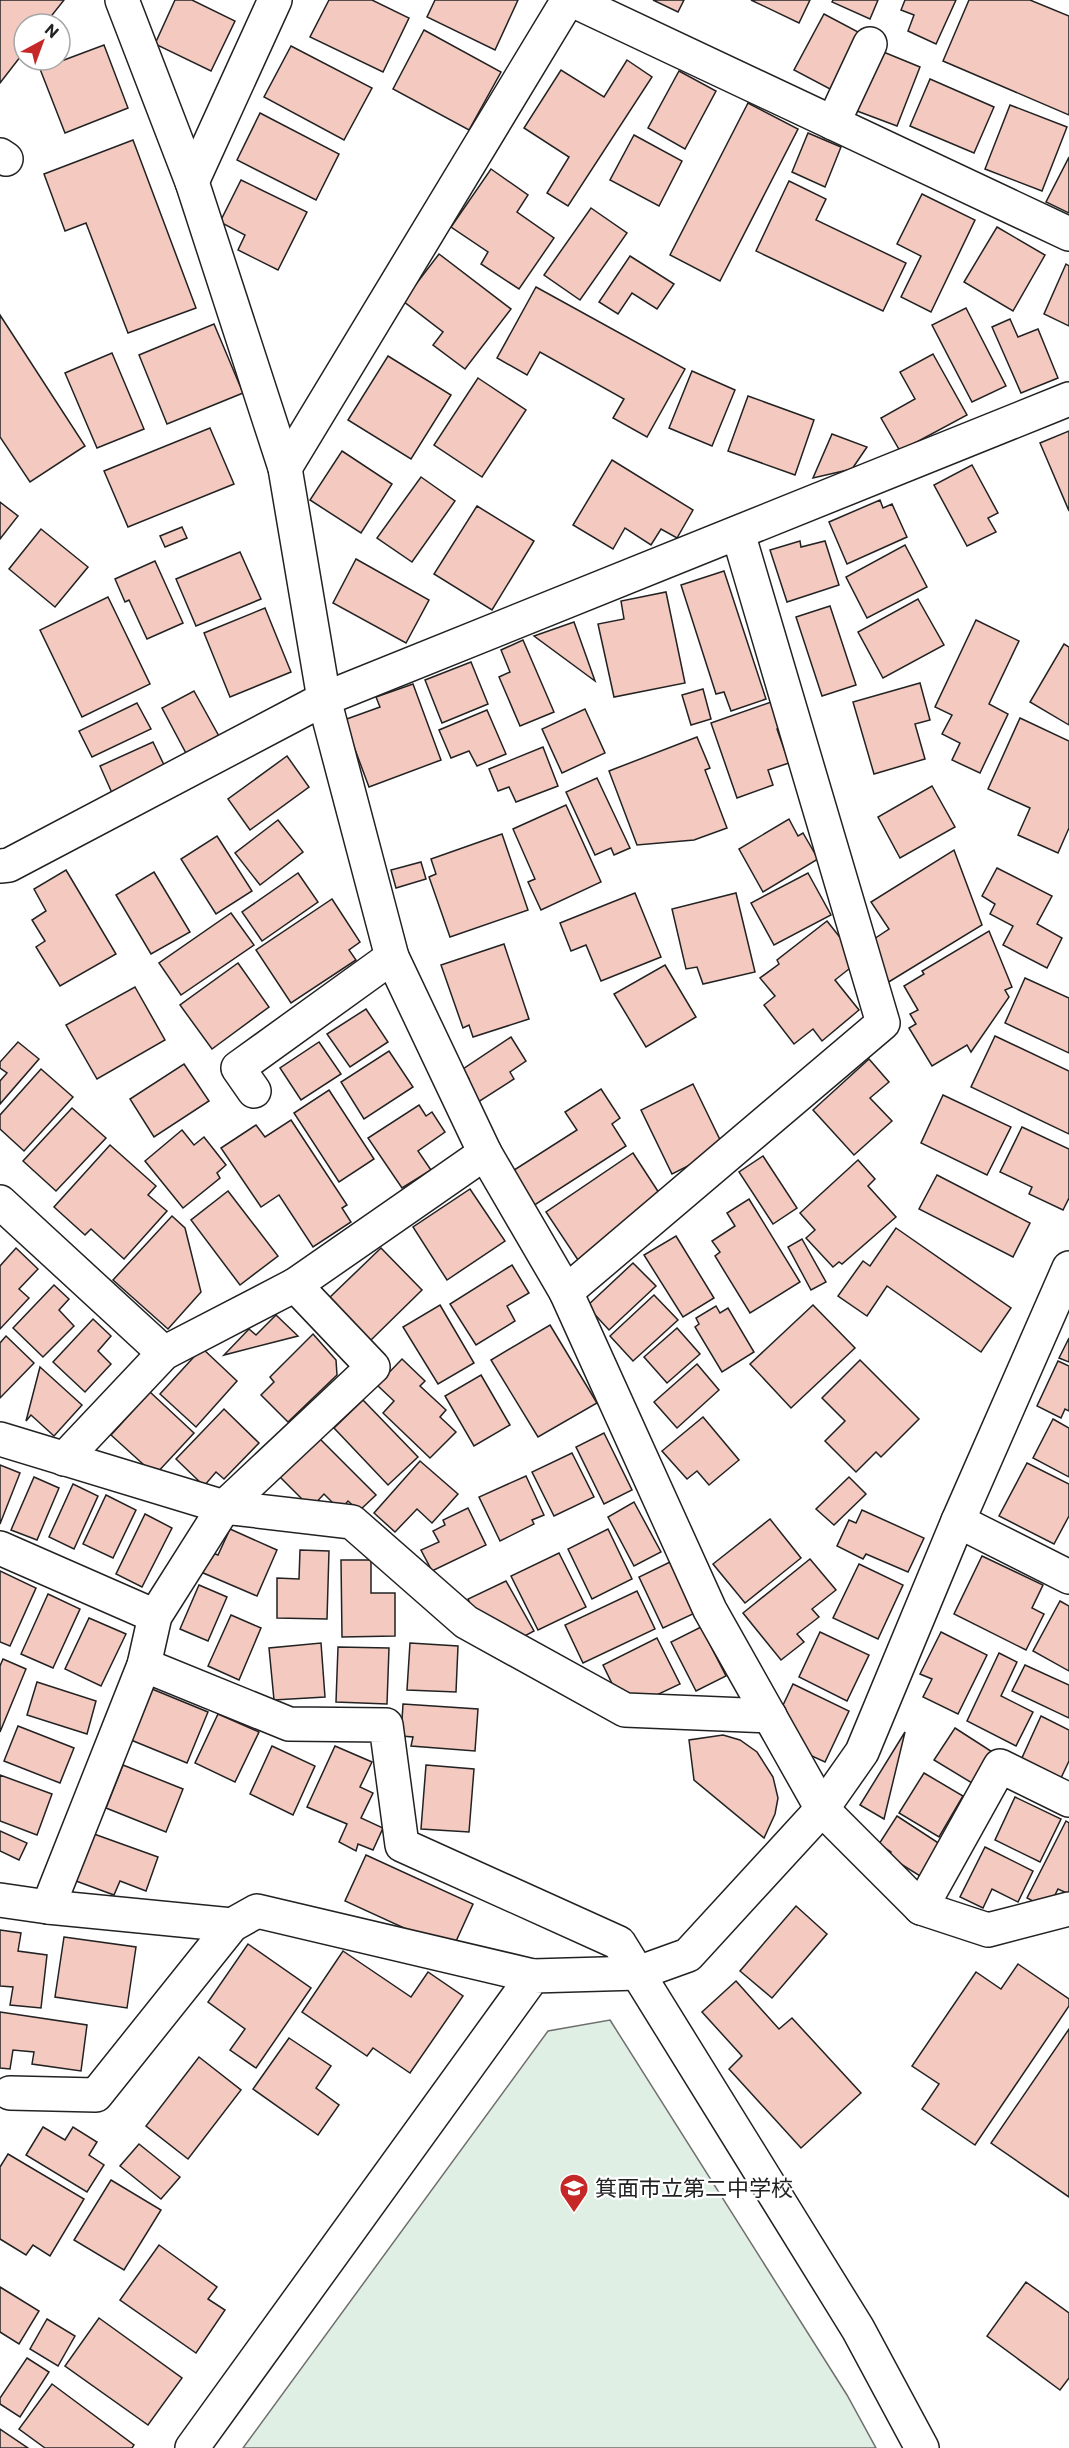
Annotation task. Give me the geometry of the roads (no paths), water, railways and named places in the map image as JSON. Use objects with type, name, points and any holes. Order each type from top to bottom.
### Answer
[{"type":"street","points":[[122,0],[192,182],[285,468],[324,699],[392,957],[486,1153],[566,1292],[710,1610],[822,1809],[921,1908],[988,1930],[1069,1909]]},
{"type":"street","points":[[192,182],[275,0]]},
{"type":"street","points":[[285,468],[570,0],[1069,234]]},
{"type":"street","points":[[833,123],[870,44]]},
{"type":"street","points":[[0,866],[19,859],[324,699],[1069,399]]},
{"type":"street","points":[[566,1292],[883,1023],[738,533]]},
{"type":"street","points":[[254,1091],[238,1068],[392,957]]},
{"type":"street","points":[[64,1460],[164,1353],[295,1285],[486,1153]]},
{"type":"street","points":[[0,1202],[164,1353]]},
{"type":"street","points":[[3,2098],[96,2095],[232,1925],[257,1911],[533,1976],[638,1973],[688,1955],[822,1809],[862,1752],[958,1521],[1069,1268]]},
{"type":"street","points":[[48,1907],[144,1665],[155,1616],[224,1507],[373,1367],[295,1285]]},
{"type":"street","points":[[0,1439],[224,1507],[352,1522],[466,1622],[625,1710],[770,1716]]},
{"type":"street","points":[[958,1521],[1069,1577]]},
{"type":"street","points":[[0,1548],[155,1616]]},
{"type":"street","points":[[144,1665],[289,1724],[386,1725],[402,1845],[618,1943],[858,2329],[922,2448]]},
{"type":"street","points":[[921,1908],[1000,1766],[1069,1800]]},
{"type":"street","points":[[0,1900],[48,1907],[232,1925]]},
{"type":"street","points":[[192,2448],[533,1976]]},
{"type":"place","name":"箕面市立第二中学校","points":[[574,2214]]}]
